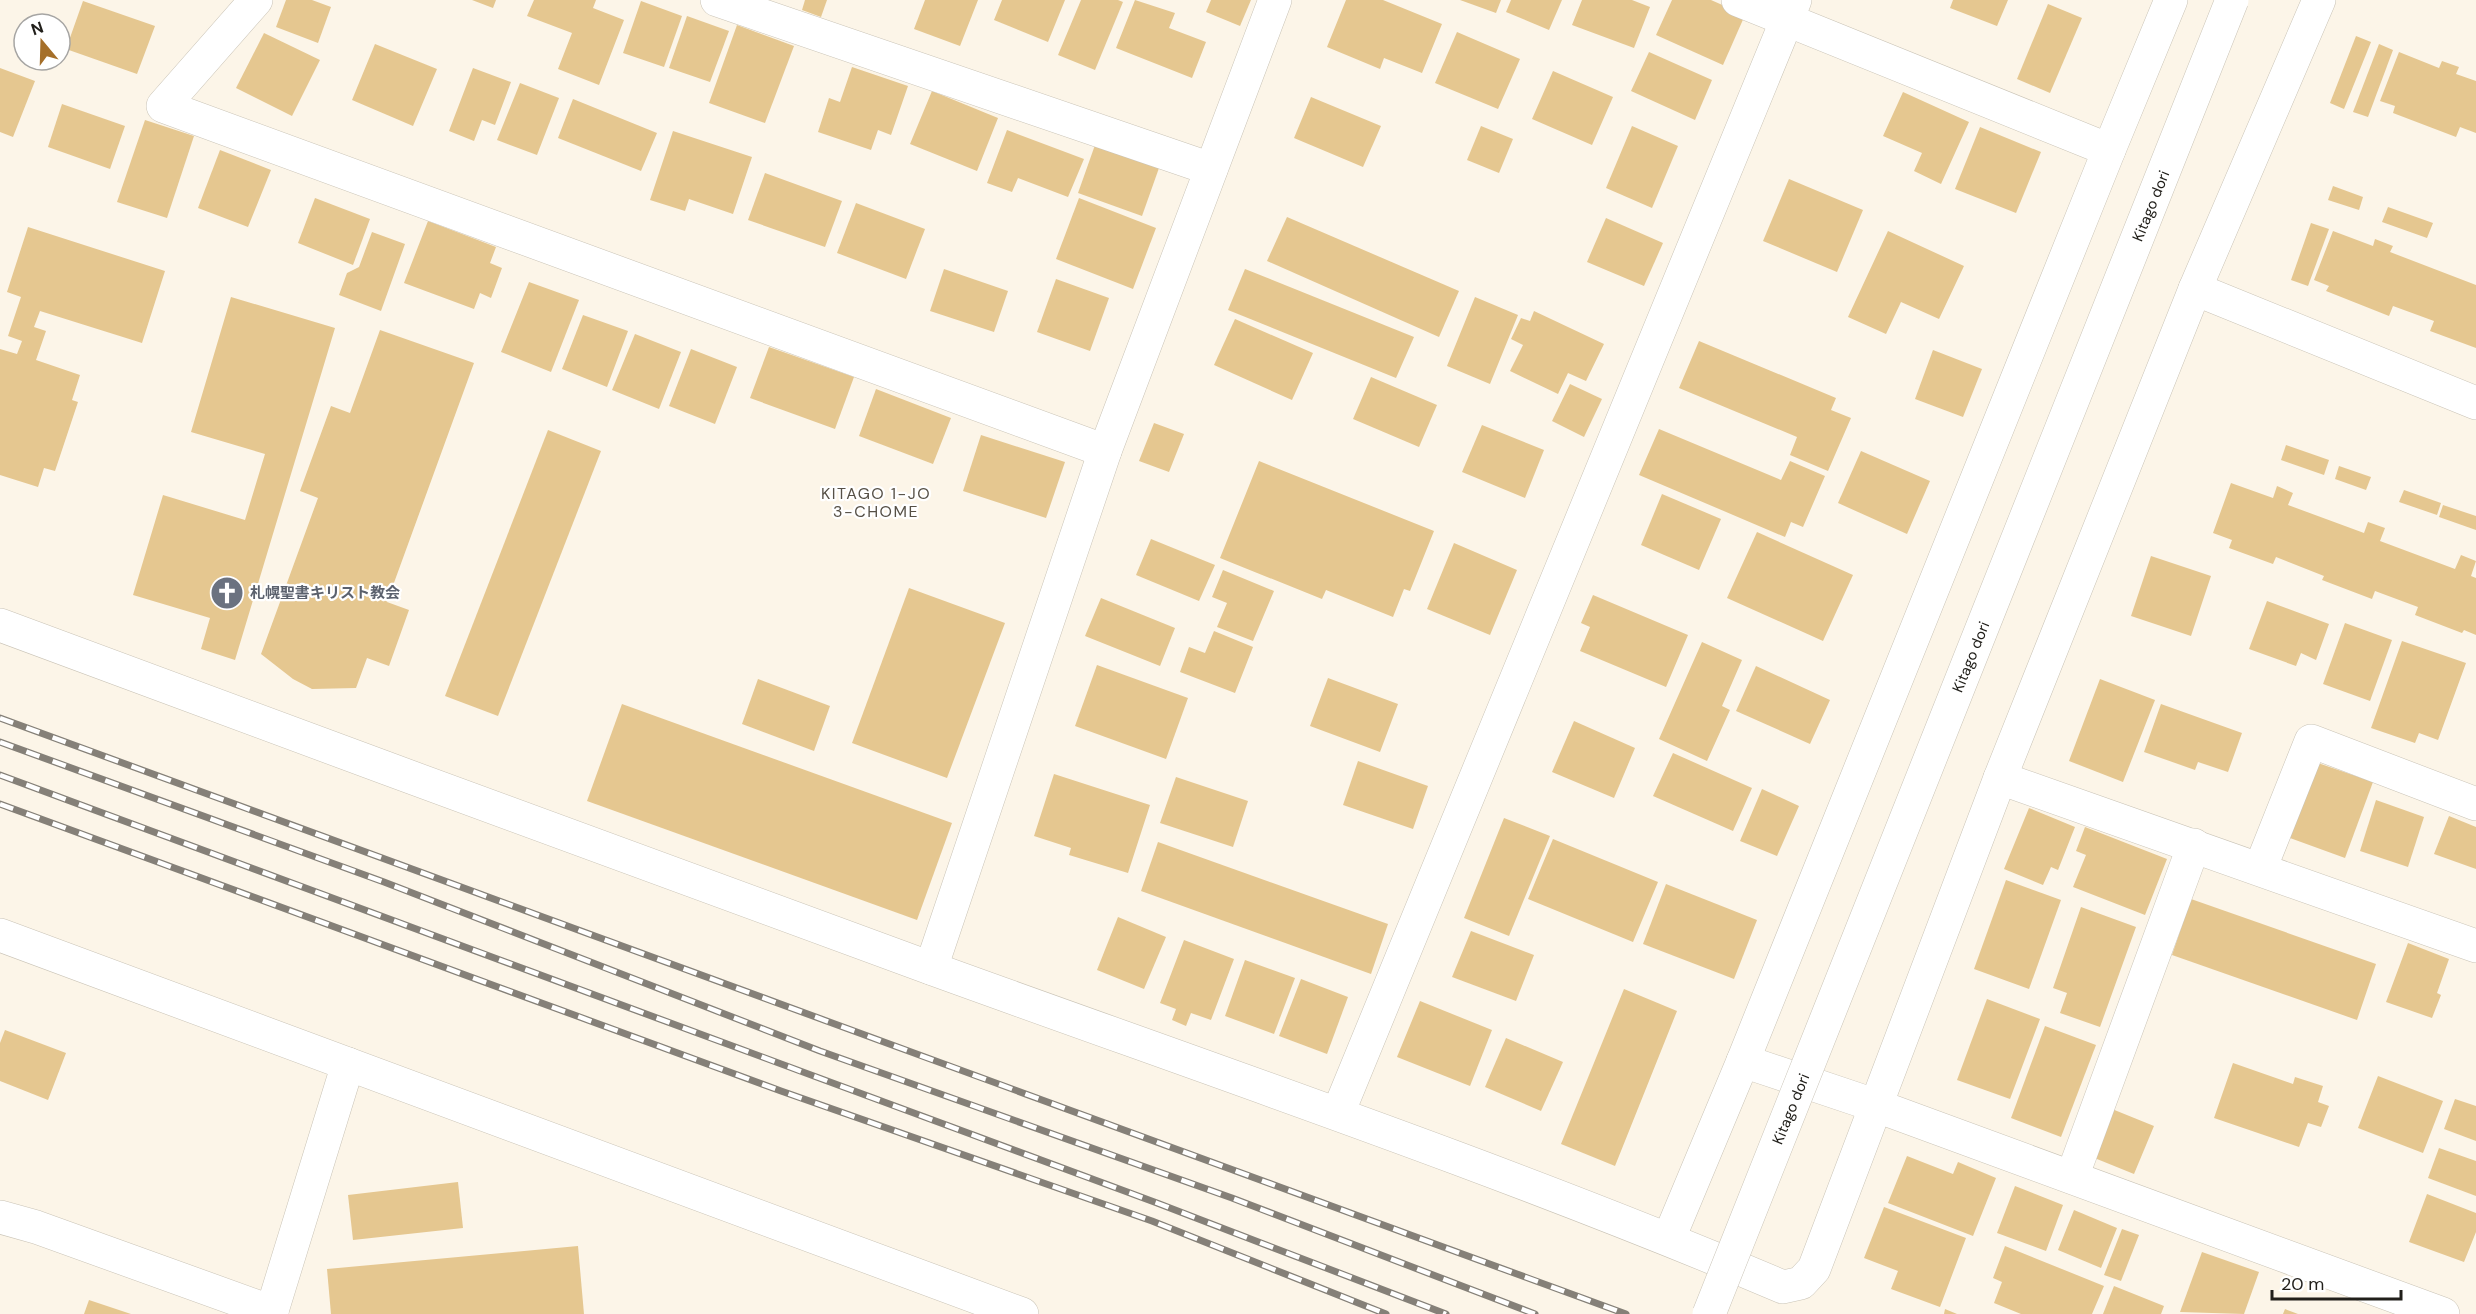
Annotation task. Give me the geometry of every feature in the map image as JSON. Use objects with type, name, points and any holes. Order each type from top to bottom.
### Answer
[{"type":"street","points":[[256,0],[163,106],[1105,451]]},
{"type":"street","points":[[717,0],[1210,169]]},
{"type":"street","points":[[931,968],[1105,451],[1275,0]]},
{"type":"street","points":[[1738,0],[1791,10],[2109,150]]},
{"type":"street","points":[[1669,1238],[1743,1061],[2171,0]]},
{"type":"street","name":"Kitago dori","points":[[1709,1314],[2232,0]]},
{"type":"street","points":[[0,625],[931,968],[1338,1113],[1669,1238],[1783,1287],[1801,1283],[1814,1269],[2000,778],[2195,289],[2319,0]]},
{"type":"street","points":[[1338,1113],[1791,10]]},
{"type":"street","points":[[2195,289],[2476,403]]},
{"type":"street","points":[[2260,869],[2311,741],[2476,804]]},
{"type":"street","points":[[2000,778],[2476,946]]},
{"type":"street","points":[[2072,1177],[2194,845]]},
{"type":"street","points":[[0,935],[1022,1314]]},
{"type":"street","points":[[1743,1061],[1877,1106],[2443,1314]]},
{"type":"street","points":[[0,1217],[36,1227],[271,1313],[348,1064]]},
{"type":"building","points":[[286,0],[312,0],[331,7],[318,43],[276,27]]},
{"type":"building","points":[[472,0],[496,0],[493,8]]},
{"type":"building","points":[[534,0],[596,0],[593,8],[624,20],[599,85],[558,69],[572,33],[527,16]]},
{"type":"building","points":[[805,0],[827,0],[821,17],[802,10]]},
{"type":"building","points":[[925,0],[978,0],[960,46],[914,29]]},
{"type":"building","points":[[1002,0],[1065,0],[1048,42],[994,20]]},
{"type":"building","points":[[1081,0],[1123,2],[1095,70],[1058,55]]},
{"type":"building","points":[[1135,0],[1175,13],[1169,28],[1206,42],[1192,78],[1116,48]]},
{"type":"building","points":[[1211,0],[1251,0],[1240,26],[1206,12]]},
{"type":"building","points":[[1346,0],[1383,0],[1442,24],[1422,73],[1384,58],[1380,69],[1327,47]]},
{"type":"building","points":[[1460,0],[1501,0],[1496,13]]},
{"type":"building","points":[[1511,0],[1562,0],[1549,30],[1506,12]]},
{"type":"building","points":[[1582,0],[1632,0],[1650,7],[1634,48],[1572,25]]},
{"type":"building","points":[[1672,0],[1711,0],[1745,15],[1723,65],[1656,35]]},
{"type":"building","points":[[1953,0],[2008,0],[1997,26],[1950,8]]},
{"type":"building","points":[[83,1],[155,26],[137,74],[72,51],[72,32]]},
{"type":"building","points":[[641,1],[682,16],[664,67],[623,53]]},
{"type":"building","points":[[2048,4],[2082,18],[2050,93],[2017,79]]},
{"type":"building","points":[[687,16],[729,31],[710,82],[669,68]]},
{"type":"building","points":[[737,25],[794,46],[765,123],[709,103]]},
{"type":"building","points":[[1457,32],[1520,59],[1498,109],[1435,83]]},
{"type":"building","points":[[264,33],[320,60],[292,116],[236,88]]},
{"type":"building","points":[[2356,36],[2371,42],[2344,109],[2330,103]]},
{"type":"building","points":[[375,44],[437,69],[413,126],[352,100]]},
{"type":"building","points":[[2379,44],[2393,50],[2368,117],[2353,112]]},
{"type":"building","points":[[1649,52],[1712,80],[1695,120],[1631,91]]},
{"type":"building","points":[[2399,52],[2439,68],[2442,61],[2459,67],[2456,74],[2476,81],[2476,133],[2460,127],[2456,137],[2393,113],[2395,106],[2380,101]]},
{"type":"building","points":[[852,67],[908,86],[891,135],[878,130],[871,150],[818,132],[829,98],[840,102]]},
{"type":"building","points":[[0,68],[35,81],[13,137],[0,132]]},
{"type":"building","points":[[473,68],[511,82],[495,125],[482,120],[474,141],[449,131]]},
{"type":"building","points":[[1553,71],[1613,97],[1592,145],[1532,119]]},
{"type":"building","points":[[520,83],[559,98],[537,155],[497,140]]},
{"type":"building","points":[[932,91],[998,118],[977,171],[910,144]]},
{"type":"building","points":[[1903,92],[1969,122],[1941,184],[1914,171],[1922,153],[1883,136]]},
{"type":"building","points":[[1311,97],[1381,126],[1363,167],[1294,138]]},
{"type":"building","points":[[573,99],[657,133],[641,171],[558,138]]},
{"type":"building","points":[[62,104],[125,126],[110,169],[48,147]]},
{"type":"building","points":[[145,120],[194,136],[167,218],[117,202]]},
{"type":"building","points":[[1481,126],[1513,139],[1499,173],[1467,160]]},
{"type":"building","points":[[1632,126],[1678,146],[1652,208],[1606,188]]},
{"type":"building","points":[[1980,127],[2041,152],[2016,213],[1955,189]]},
{"type":"building","points":[[1007,130],[1084,159],[1068,197],[1018,178],[1012,192],[987,183]]},
{"type":"building","points":[[673,131],[752,157],[733,214],[689,199],[685,211],[650,200]]},
{"type":"building","points":[[1095,145],[1159,168],[1142,216],[1078,193]]},
{"type":"building","points":[[220,150],[271,170],[248,227],[198,208]]},
{"type":"building","points":[[765,173],[842,201],[825,247],[748,220]]},
{"type":"building","points":[[1789,179],[1863,210],[1837,272],[1763,241]]},
{"type":"building","points":[[2333,186],[2363,197],[2359,210],[2328,200]]},
{"type":"building","points":[[315,198],[370,219],[353,265],[298,243]]},
{"type":"building","points":[[1079,198],[1156,228],[1133,289],[1056,259]]},
{"type":"building","points":[[856,203],[925,229],[906,279],[837,253]]},
{"type":"building","points":[[2388,207],[2433,223],[2427,238],[2382,222]]},
{"type":"building","points":[[1287,217],[1459,291],[1439,337],[1267,261]]},
{"type":"building","points":[[1606,218],[1663,243],[1644,286],[1587,262]]},
{"type":"building","points":[[428,221],[496,247],[490,263],[502,268],[491,298],[480,293],[474,309],[404,283]]},
{"type":"building","points":[[2311,223],[2329,229],[2308,286],[2291,280]]},
{"type":"building","points":[[28,227],[165,271],[142,343],[40,311],[34,327],[46,331],[36,360],[80,375],[72,400],[78,402],[55,471],[44,468],[38,487],[0,475],[0,349],[17,354],[22,341],[8,336],[21,297],[7,292]]},
{"type":"building","points":[[1888,231],[1964,266],[1939,319],[1901,302],[1886,334],[1848,317]]},
{"type":"building","points":[[2333,231],[2373,246],[2375,239],[2393,246],[2390,252],[2476,285],[2476,348],[2430,331],[2434,321],[2393,306],[2389,316],[2326,291],[2329,286],[2314,280]]},
{"type":"building","points":[[372,232],[405,244],[381,311],[339,295],[347,273],[359,267]]},
{"type":"building","points":[[944,269],[1008,291],[994,332],[930,311]]},
{"type":"building","points":[[1245,269],[1414,337],[1396,378],[1228,310]]},
{"type":"building","points":[[1056,279],[1109,298],[1090,351],[1037,332]]},
{"type":"building","points":[[529,282],[579,300],[551,372],[501,352]]},
{"type":"building","points":[[231,297],[335,328],[235,660],[201,649],[210,618],[133,595],[163,495],[245,520],[265,454],[191,432]]},
{"type":"building","points":[[1475,297],[1518,315],[1490,384],[1447,366]]},
{"type":"building","points":[[1534,311],[1604,344],[1586,381],[1568,373],[1558,394],[1510,371],[1523,345],[1511,339],[1521,318],[1530,321]]},
{"type":"building","points":[[583,315],[628,331],[607,387],[562,369]]},
{"type":"building","points":[[1235,319],[1313,353],[1292,400],[1214,365]]},
{"type":"building","points":[[380,330],[474,363],[387,602],[409,610],[389,666],[367,658],[356,688],[312,689],[293,679],[261,654],[318,498],[300,491],[331,406],[350,413]]},
{"type":"building","points":[[635,334],[681,352],[659,409],[612,390]]},
{"type":"building","points":[[1699,341],[1836,398],[1831,410],[1851,418],[1828,471],[1790,455],[1797,437],[1679,388]]},
{"type":"building","points":[[769,347],[854,377],[835,429],[750,398]]},
{"type":"building","points":[[691,349],[737,367],[715,424],[669,406]]},
{"type":"building","points":[[1933,350],[1982,369],[1963,417],[1915,399]]},
{"type":"building","points":[[1371,377],[1437,405],[1419,447],[1353,419]]},
{"type":"building","points":[[1570,384],[1602,399],[1584,437],[1552,421]]},
{"type":"building","points":[[876,389],[951,418],[933,464],[859,436]]},
{"type":"building","points":[[1154,423],[1184,434],[1169,472],[1139,461]]},
{"type":"building","points":[[1482,425],[1544,450],[1525,498],[1462,472]]},
{"type":"building","points":[[1659,429],[1781,480],[1790,461],[1825,476],[1803,527],[1791,522],[1785,537],[1639,475]]},
{"type":"building","points":[[548,430],[601,451],[498,716],[445,696]]},
{"type":"building","points":[[981,435],[1065,462],[1046,518],[963,491]]},
{"type":"building","points":[[2286,445],[2329,460],[2324,475],[2281,460]]},
{"type":"building","points":[[1861,451],[1930,481],[1907,534],[1838,503]]},
{"type":"building","points":[[1259,461],[1434,531],[1410,591],[1404,589],[1393,617],[1326,590],[1322,599],[1220,558]]},
{"type":"building","points":[[2339,466],[2371,477],[2366,490],[2335,479]]},
{"type":"building","points":[[2231,483],[2273,498],[2277,486],[2293,493],[2288,505],[2364,533],[2368,522],[2385,528],[2380,541],[2455,569],[2461,555],[2476,561],[2471,576],[2476,578],[2476,635],[2464,630],[2462,633],[2415,615],[2418,607],[2375,591],[2372,599],[2322,580],[2324,576],[2276,557],[2273,564],[2229,548],[2232,540],[2213,533]]},
{"type":"building","points":[[2404,490],[2441,503],[2437,515],[2399,502]]},
{"type":"building","points":[[1662,494],[1721,519],[1699,570],[1641,545]]},
{"type":"building","points":[[2443,505],[2476,516],[2476,530],[2439,517]]},
{"type":"building","points":[[1757,532],[1853,575],[1823,641],[1727,598]]},
{"type":"building","points":[[1151,539],[1215,565],[1199,601],[1136,575]]},
{"type":"building","points":[[1454,543],[1517,570],[1490,635],[1427,609]]},
{"type":"building","points":[[2151,556],[2211,576],[2191,636],[2131,616]]},
{"type":"building","points":[[1223,570],[1274,591],[1253,641],[1217,627],[1227,603],[1212,597]]},
{"type":"building","points":[[909,588],[1005,623],[947,778],[852,743]]},
{"type":"building","points":[[1593,595],[1688,635],[1666,687],[1580,651],[1590,627],[1581,623]]},
{"type":"building","points":[[1101,598],[1175,628],[1160,666],[1085,636]]},
{"type":"building","points":[[2267,601],[2329,624],[2316,660],[2301,653],[2296,666],[2249,649]]},
{"type":"building","points":[[2345,623],[2392,640],[2370,701],[2323,684]]},
{"type":"building","points":[[1214,631],[1253,647],[1235,693],[1180,672],[1189,647],[1205,653]]},
{"type":"building","points":[[2402,641],[2466,663],[2438,740],[2419,733],[2415,743],[2371,728]]},
{"type":"building","points":[[1702,642],[1742,660],[1722,706],[1730,710],[1707,761],[1659,739]]},
{"type":"building","points":[[1097,665],[1188,698],[1166,759],[1075,726]]},
{"type":"building","points":[[1756,666],[1830,700],[1810,744],[1736,711]]},
{"type":"building","points":[[1328,678],[1398,704],[1380,752],[1310,726]]},
{"type":"building","points":[[758,679],[830,706],[814,751],[742,724]]},
{"type":"building","points":[[2100,679],[2155,700],[2123,782],[2069,761]]},
{"type":"building","points":[[622,704],[952,823],[917,920],[587,801]]},
{"type":"building","points":[[2161,704],[2242,733],[2228,772],[2198,762],[2195,770],[2144,752]]},
{"type":"building","points":[[1574,721],[1635,748],[1614,798],[1552,772]]},
{"type":"building","points":[[1673,753],[1752,788],[1733,831],[1653,796]]},
{"type":"building","points":[[1358,761],[1428,786],[1413,829],[1343,805]]},
{"type":"building","points":[[2318,763],[2373,782],[2345,858],[2290,838]]},
{"type":"building","points":[[1054,774],[1150,805],[1128,873],[1069,855],[1071,848],[1034,836]]},
{"type":"building","points":[[1176,777],[1248,801],[1233,847],[1160,823]]},
{"type":"building","points":[[1762,789],[1799,806],[1777,856],[1740,841]]},
{"type":"building","points":[[2376,800],[2424,817],[2408,867],[2360,851]]},
{"type":"building","points":[[2029,808],[2075,827],[2058,870],[2051,867],[2043,885],[2004,869]]},
{"type":"building","points":[[2449,816],[2476,827],[2476,869],[2434,854]]},
{"type":"building","points":[[1504,818],[1550,836],[1509,936],[1464,918]]},
{"type":"building","points":[[2085,827],[2167,859],[2145,915],[2073,887],[2086,855],[2076,851]]},
{"type":"building","points":[[1553,839],[1658,882],[1633,942],[1528,899]]},
{"type":"building","points":[[1158,842],[1388,924],[1371,974],[1141,891]]},
{"type":"building","points":[[2006,880],[2061,900],[2029,989],[1974,969]]},
{"type":"building","points":[[1666,884],[1757,920],[1734,979],[1643,944]]},
{"type":"building","points":[[2191,899],[2376,964],[2357,1020],[2172,955]]},
{"type":"building","points":[[2081,907],[2136,927],[2100,1027],[2060,1013],[2067,993],[2053,988]]},
{"type":"building","points":[[1118,917],[1166,937],[1144,989],[1097,970]]},
{"type":"building","points":[[1471,931],[1534,955],[1516,1001],[1452,977]]},
{"type":"building","points":[[1184,940],[1234,959],[1211,1020],[1191,1013],[1186,1026],[1172,1020],[1176,1009],[1160,1003]]},
{"type":"building","points":[[2408,943],[2449,959],[2437,993],[2441,995],[2432,1018],[2386,1002]]},
{"type":"building","points":[[1245,960],[1295,978],[1274,1034],[1225,1016]]},
{"type":"building","points":[[1301,979],[1348,997],[1327,1054],[1279,1036]]},
{"type":"building","points":[[1624,989],[1677,1011],[1615,1166],[1561,1144]]},
{"type":"building","points":[[1987,999],[2040,1019],[2010,1099],[1957,1080]]},
{"type":"building","points":[[1420,1001],[1492,1030],[1470,1086],[1397,1057]]},
{"type":"building","points":[[2045,1026],[2096,1045],[2061,1137],[2011,1118]]},
{"type":"building","points":[[5,1030],[66,1053],[48,1100],[0,1081],[0,1043]]},
{"type":"building","points":[[1506,1038],[1563,1062],[1541,1111],[1485,1087]]},
{"type":"building","points":[[2233,1063],[2293,1084],[2295,1077],[2323,1086],[2318,1102],[2329,1106],[2321,1127],[2308,1123],[2299,1147],[2214,1118]]},
{"type":"building","points":[[2378,1076],[2443,1101],[2423,1153],[2358,1128]]},
{"type":"building","points":[[2455,1099],[2476,1106],[2476,1141],[2444,1129]]},
{"type":"building","points":[[2112,1109],[2154,1126],[2134,1174],[2092,1157]]},
{"type":"building","points":[[2439,1148],[2476,1161],[2476,1196],[2428,1178]]},
{"type":"building","points":[[1907,1156],[1953,1174],[1958,1162],[1996,1178],[1973,1236],[1888,1203]]},
{"type":"building","points":[[458,1182],[463,1228],[353,1240],[348,1195]]},
{"type":"building","points":[[2015,1186],[2063,1205],[2046,1251],[1997,1233]]},
{"type":"building","points":[[2427,1194],[2476,1213],[2476,1232],[2464,1262],[2409,1242]]},
{"type":"building","points":[[1884,1207],[1966,1238],[1940,1307],[1891,1289],[1898,1271],[1864,1258]]},
{"type":"building","points":[[2074,1210],[2117,1228],[2101,1268],[2058,1250]]},
{"type":"building","points":[[2122,1229],[2139,1235],[2121,1281],[2104,1275]]},
{"type":"building","points":[[578,1246],[584,1314],[331,1314],[327,1269]]},
{"type":"building","points":[[2005,1246],[2104,1286],[2092,1314],[2021,1314],[1994,1303],[2002,1282],[1993,1278]]},
{"type":"building","points":[[2202,1252],[2259,1272],[2244,1314],[2180,1312]]},
{"type":"building","points":[[2114,1286],[2164,1306],[2161,1314],[2103,1314]]},
{"type":"building","points":[[89,1300],[131,1314],[84,1314]]},
{"type":"building","points":[[1945,1309],[1957,1314],[1944,1314]]},
{"type":"building","points":[[2285,1309],[2298,1314],[2283,1314]]},
{"type":"railway","points":[[0,718],[1626,1314]]},
{"type":"railway","points":[[0,742],[384,882],[820,1051],[1232,1198],[1535,1314]]},
{"type":"railway","points":[[0,775],[1157,1203],[1446,1314]]},
{"type":"railway","points":[[0,804],[781,1091],[1152,1221],[1386,1314]]},
{"type":"place","name":"札幌聖書キリスト教会","points":[[227,593]]},
{"type":"district","name":"KITAGO 1-JO 3-CHOME","points":[[876,502]]}]
